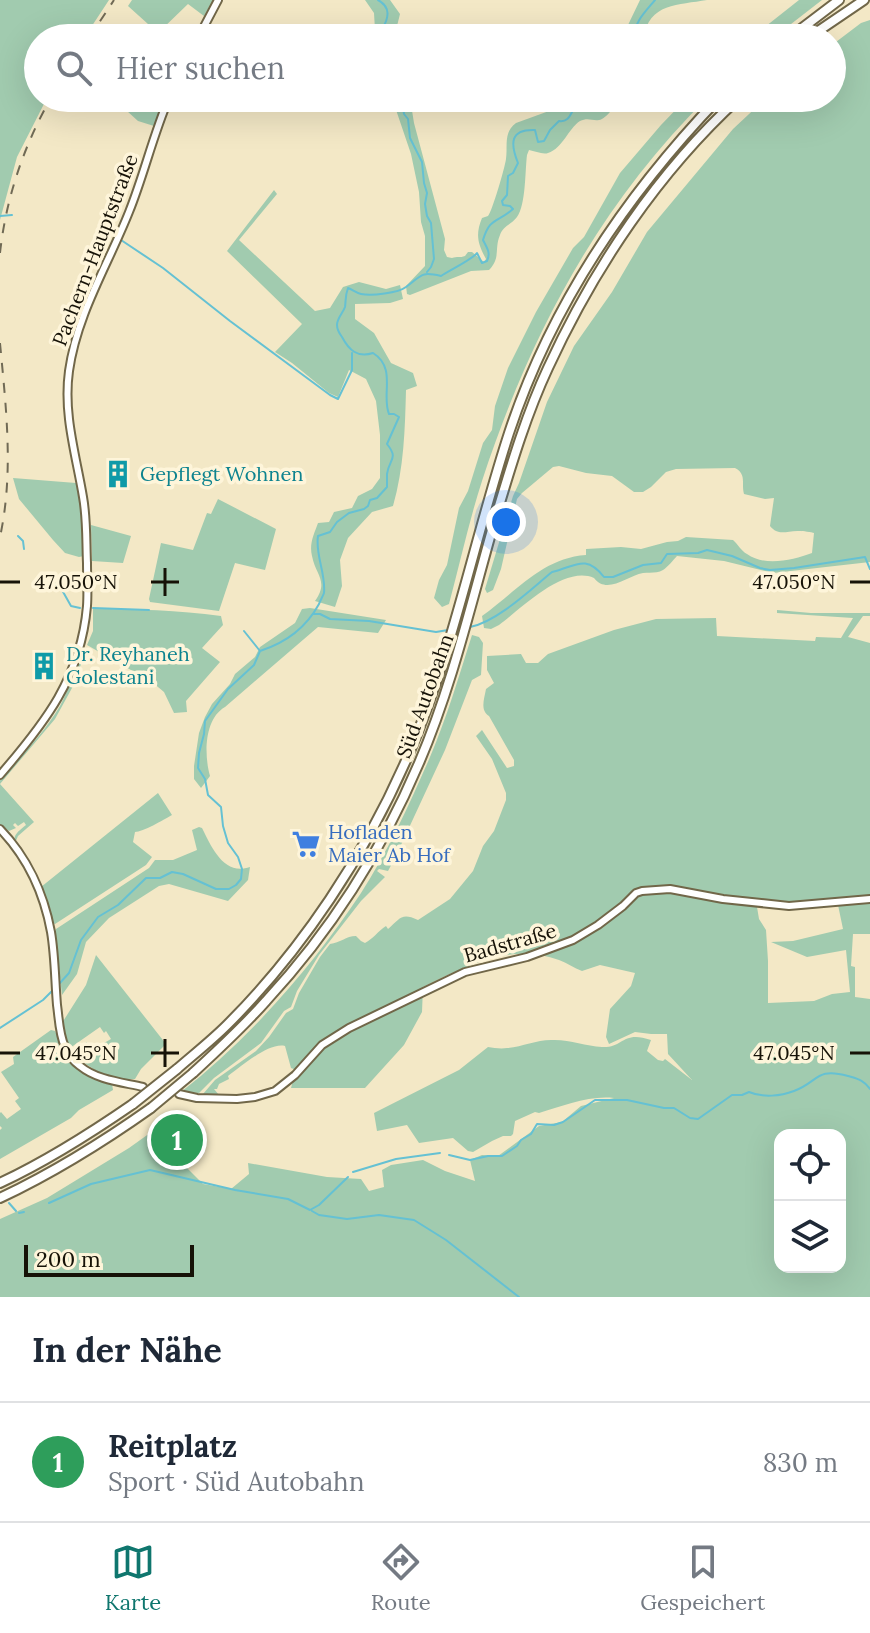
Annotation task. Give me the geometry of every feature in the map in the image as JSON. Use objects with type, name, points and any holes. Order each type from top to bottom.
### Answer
[{"type":"highway","points":[[807,24],[839,0]]},
{"type":"highway","points":[[829,24],[864,0]]},
{"type":"highway","name":"Süd Autobahn","points":[[0,1183],[98,1128],[177,1069],[247,1003],[323,909],[367,840],[408,756],[447,647],[510,429],[535,365],[565,303],[604,239],[639,189],[706,112]]},
{"type":"highway","name":"Süd Autobahn","points":[[0,1198],[98,1144],[151,1108],[193,1073],[268,999],[337,913],[378,847],[419,764],[462,643],[522,434],[547,370],[577,308],[614,246],[650,197],[726,112]]},
{"type":"street","points":[[205,24],[218,0]]},
{"type":"street","name":"Pachern-Hauptstraße","points":[[0,775],[50,714],[68,679],[81,641],[87,605],[86,518],[68,414],[70,365],[83,318],[129,212],[164,112]]},
{"type":"street","points":[[0,829],[23,858],[41,894],[50,929],[62,1040],[66,1049],[86,1071],[143,1087]]},
{"type":"street","name":"Badstraße","points":[[179,1094],[197,1098],[237,1099],[275,1091],[295,1075],[322,1045],[349,1028],[465,972],[527,957],[573,940],[642,891],[670,889],[723,899],[789,906],[870,899]]},
{"type":"green space","points":[[0,0],[109,0],[93,24],[24,24],[24,112],[40,112],[17,157],[0,220]]},
{"type":"green space","points":[[132,0],[213,0],[204,16],[188,4],[167,24],[148,24],[128,6]]},
{"type":"green space","points":[[365,0],[390,0],[400,14],[398,24],[375,24],[374,13]]},
{"type":"green space","points":[[640,0],[707,0],[666,8],[658,12],[649,24],[628,24]]},
{"type":"green space","points":[[799,0],[822,0],[791,24],[769,24]]},
{"type":"green space","points":[[870,20],[870,562],[773,573],[724,561],[677,556],[661,571],[643,573],[611,585],[599,583],[594,578],[570,577],[544,590],[499,625],[484,628],[482,616],[530,578],[556,562],[586,555],[586,549],[641,549],[686,537],[733,540],[745,553],[762,560],[788,560],[812,553],[814,533],[773,529],[770,526],[774,498],[744,494],[742,476],[735,468],[676,469],[666,472],[643,492],[634,492],[612,476],[559,466],[553,467],[517,499],[501,569],[493,590],[487,593],[485,589],[513,496],[547,402],[574,346],[612,292],[647,232],[733,129],[751,112],[846,112],[846,34]]},
{"type":"green space","points":[[128,112],[160,112],[154,126],[138,121]]},
{"type":"green space","points":[[397,112],[412,112],[447,257],[463,257],[472,252],[484,262],[486,259],[479,244],[479,229],[495,198],[512,127],[546,112],[610,112],[602,119],[580,121],[553,151],[544,154],[529,150],[520,212],[501,232],[495,261],[489,270],[471,271],[410,295],[406,286],[425,266],[425,236],[411,154]]},
{"type":"green space","points":[[674,112],[694,112],[668,139],[601,228],[546,324],[501,427],[477,496],[449,604],[442,607],[434,598],[447,565],[459,508],[468,491],[483,443],[492,430],[495,406],[508,368],[536,312],[620,173]]},
{"type":"green space","points":[[274,190],[277,194],[239,240],[315,311],[330,308],[343,287],[359,282],[386,289],[400,285],[403,299],[390,303],[355,304],[355,319],[374,333],[391,363],[413,373],[417,386],[406,390],[402,463],[393,506],[372,512],[348,538],[340,560],[342,586],[335,607],[315,601],[321,583],[311,552],[312,543],[318,523],[329,522],[334,512],[352,508],[358,496],[372,489],[380,478],[376,401],[366,379],[349,370],[338,397],[275,352],[302,324],[227,251]]},
{"type":"green space","points":[[13,478],[76,483],[83,518],[84,556],[65,553],[53,540],[19,499]]},
{"type":"green space","points":[[218,499],[276,529],[265,570],[235,563],[219,611],[150,602],[161,543],[193,550],[207,513],[211,514]]},
{"type":"green space","points":[[91,525],[131,536],[123,563],[92,561]]},
{"type":"green space","points":[[93,609],[157,610],[221,616],[223,625],[202,648],[220,662],[186,701],[187,712],[174,713],[164,692],[152,682],[87,645],[93,631]]},
{"type":"green space","points":[[302,609],[386,620],[378,633],[318,627],[218,713],[207,738],[210,776],[201,788],[194,779],[194,766],[199,733],[212,704],[235,674],[255,657],[260,647],[295,623]]},
{"type":"green space","points":[[777,610],[870,613],[870,616],[863,616],[848,637],[870,643],[870,896],[800,903],[753,901],[766,930],[768,1003],[814,1001],[832,994],[850,992],[846,950],[807,957],[771,942],[793,941],[843,929],[838,905],[870,902],[870,934],[853,934],[851,966],[855,967],[855,997],[870,999],[870,1297],[0,1297],[0,1219],[47,1198],[150,1133],[156,1136],[174,1119],[199,1145],[181,1162],[203,1184],[231,1189],[249,1174],[248,1163],[327,1177],[361,1179],[369,1191],[384,1187],[382,1170],[391,1165],[423,1160],[475,1181],[470,1160],[482,1155],[498,1156],[539,1126],[562,1122],[581,1106],[614,1098],[586,1100],[535,1112],[515,1121],[511,1136],[503,1136],[473,1152],[453,1138],[419,1143],[407,1125],[377,1131],[374,1113],[459,1070],[488,1047],[505,1048],[558,1040],[609,1047],[629,1038],[641,1037],[651,1040],[647,1051],[658,1060],[665,1059],[692,1080],[668,1054],[667,1034],[635,1032],[609,1044],[606,1037],[610,1009],[631,986],[635,973],[600,965],[582,971],[559,960],[524,954],[506,955],[472,964],[423,987],[422,1012],[404,1045],[365,1088],[291,1088],[296,1070],[291,1068],[285,1046],[279,1046],[256,1056],[228,1076],[229,1079],[214,1089],[219,1095],[203,1094],[215,1080],[256,1051],[286,1013],[293,1009],[299,993],[330,944],[356,936],[365,943],[401,918],[418,920],[450,899],[473,871],[506,800],[492,759],[476,736],[482,730],[507,768],[514,766],[514,760],[484,711],[486,689],[494,683],[487,670],[487,656],[521,654],[526,663],[538,663],[548,654],[614,630],[656,619],[716,618],[717,636],[815,641],[816,637],[841,638],[853,618],[777,613]]},
{"type":"green space","points":[[472,635],[479,637],[483,643],[481,675],[472,680],[445,750],[395,858],[388,871],[377,871],[385,877],[361,901],[319,955],[291,1007],[284,1011],[261,1043],[199,1093],[181,1092],[232,1048],[279,1000],[322,948],[361,893],[398,826],[430,757]]},
{"type":"green space","points":[[86,651],[72,688],[55,719],[0,784],[0,780],[54,716],[81,653]]},
{"type":"green space","points":[[0,784],[34,822],[18,836],[15,843],[16,835],[26,825],[24,822],[18,826],[15,823],[16,828],[9,831],[0,824]]},
{"type":"green space","points":[[158,793],[172,815],[135,832],[133,842],[152,857],[146,865],[53,923],[41,887]]},
{"type":"green space","points":[[199,827],[226,864],[241,869],[250,867],[248,880],[228,901],[169,884],[159,886],[109,918],[86,942],[77,974],[62,995],[56,929],[149,868],[155,860],[173,860],[197,850],[192,830]]},
{"type":"green space","points":[[96,955],[166,1044],[135,1079],[108,1076],[71,1053],[87,1042],[86,1048],[90,1051],[111,1039],[100,1027],[70,1048],[64,1037],[62,1023],[86,985]]},
{"type":"green space","points":[[51,1030],[55,1031],[76,1065],[91,1076],[112,1084],[113,1090],[0,1159],[0,1113],[7,1119],[21,1109],[15,1101],[19,1098],[1,1072],[14,1064],[13,1057]]},
{"type":"waterway","points":[[378,0],[387,9],[384,24]]},
{"type":"waterway","points":[[637,24],[655,0]]},
{"type":"waterway","points":[[404,112],[408,119],[410,138],[422,162],[427,193],[425,204],[431,223],[434,259],[427,272]]},
{"type":"waterway","points":[[59,984],[69,973],[81,940],[98,917],[118,905],[146,878],[160,878],[172,872],[216,889],[229,889],[241,879],[242,869],[228,843],[221,807],[208,795],[205,779],[198,768],[205,721],[228,689],[254,665],[260,651],[294,634],[314,613],[324,593],[318,536],[330,532],[349,513],[364,509],[370,500],[377,498],[387,487],[387,474],[393,456],[387,444],[399,417],[389,414],[384,366],[373,353],[358,354],[351,349],[337,328],[348,288],[366,295],[391,292],[402,289],[424,274],[441,276],[477,253],[482,263],[487,261],[489,253],[483,240],[486,233],[491,224],[513,209],[503,205],[502,201],[507,195],[508,176],[518,163],[514,139],[521,132],[535,130],[538,142],[544,141],[550,130],[572,112]]},
{"type":"waterway","points":[[0,216],[12,215]]},
{"type":"waterway","points":[[121,240],[338,399],[352,370],[352,353]]},
{"type":"waterway","points":[[18,536],[23,541],[24,549]]},
{"type":"waterway","points":[[470,627],[502,612],[552,572],[580,564],[591,565],[604,577],[613,577],[643,565],[661,563],[667,554],[707,550],[770,570],[865,557],[870,569]]},
{"type":"waterway","points":[[53,582],[71,606],[80,608]]},
{"type":"waterway","points":[[93,608],[149,610]]},
{"type":"waterway","points":[[313,614],[330,619],[369,621],[436,632],[448,630]]},
{"type":"waterway","points":[[244,631],[260,651]]},
{"type":"waterway","points":[[0,1028],[43,1000],[54,989]]},
{"type":"waterway","points":[[449,1155],[470,1160],[502,1156],[531,1134],[537,1124],[563,1122],[595,1100],[627,1100],[674,1108],[690,1118],[698,1119],[732,1095],[749,1092],[766,1096],[783,1094],[823,1074],[858,1079],[870,1089]]},
{"type":"waterway","points":[[353,1172],[396,1159],[440,1153]]},
{"type":"waterway","points":[[49,1203],[91,1184],[150,1170],[288,1199],[310,1210],[348,1177]]},
{"type":"waterway","points":[[9,1203],[16,1211]]},
{"type":"waterway","points":[[312,1211],[347,1219],[379,1215],[414,1220],[446,1240],[519,1297]]},
{"type":"waterway","points":[[19,1213],[24,1212]]},
{"type":"railway","points":[[98,24],[114,0]]},
{"type":"railway","points":[[0,253],[18,172],[44,112]]},
{"type":"railway","points":[[0,343],[8,464],[0,537]]},
{"type":"place","name":"Gepflegt Wohnen","points":[[118,474]]},
{"type":"place","name":"Dr. Reyhaneh Golestani","points":[[44,666]]},
{"type":"place","name":"Hofladen Maier Ab Hof","points":[[306,844]]},
{"type":"place","name":"Reitplatz","points":[[177,1140]]}]
